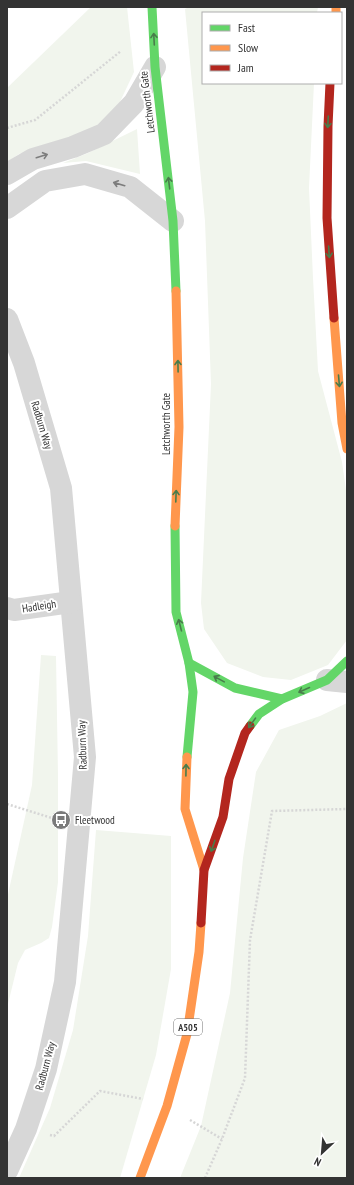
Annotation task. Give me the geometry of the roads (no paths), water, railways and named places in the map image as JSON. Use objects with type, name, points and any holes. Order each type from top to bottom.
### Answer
[{"type":"main road","name":"Letchworth Gate","points":[[152,7],[155,67],[173,221],[176,284],[179,427],[175,526],[176,612],[189,663]]},
{"type":"main road","points":[[330,84],[327,218],[342,423],[347,448]]},
{"type":"main road","points":[[189,663],[235,688],[282,699],[337,681],[347,660]]},
{"type":"main road","name":"A505","points":[[189,663],[193,692],[187,754],[186,809],[204,870]]},
{"type":"main road","name":"A505","points":[[140,1178],[167,1106],[188,1026],[199,952],[204,870],[223,817],[229,779],[245,733],[259,714],[282,699]]},
{"type":"street","points":[[7,174],[33,159],[73,147],[104,134],[134,103],[155,67]]},
{"type":"street","points":[[7,208],[46,181],[85,174],[130,187],[173,221]]},
{"type":"street","name":"Radburn Way","points":[[7,319],[24,363],[61,488],[85,757],[65,982],[46,1069],[26,1129],[7,1171]]},
{"type":"street","name":"Hadleigh","points":[[7,608],[14,610],[71,602]]},
{"type":"place","name":"Fleetwood","points":[[61,820]]}]
